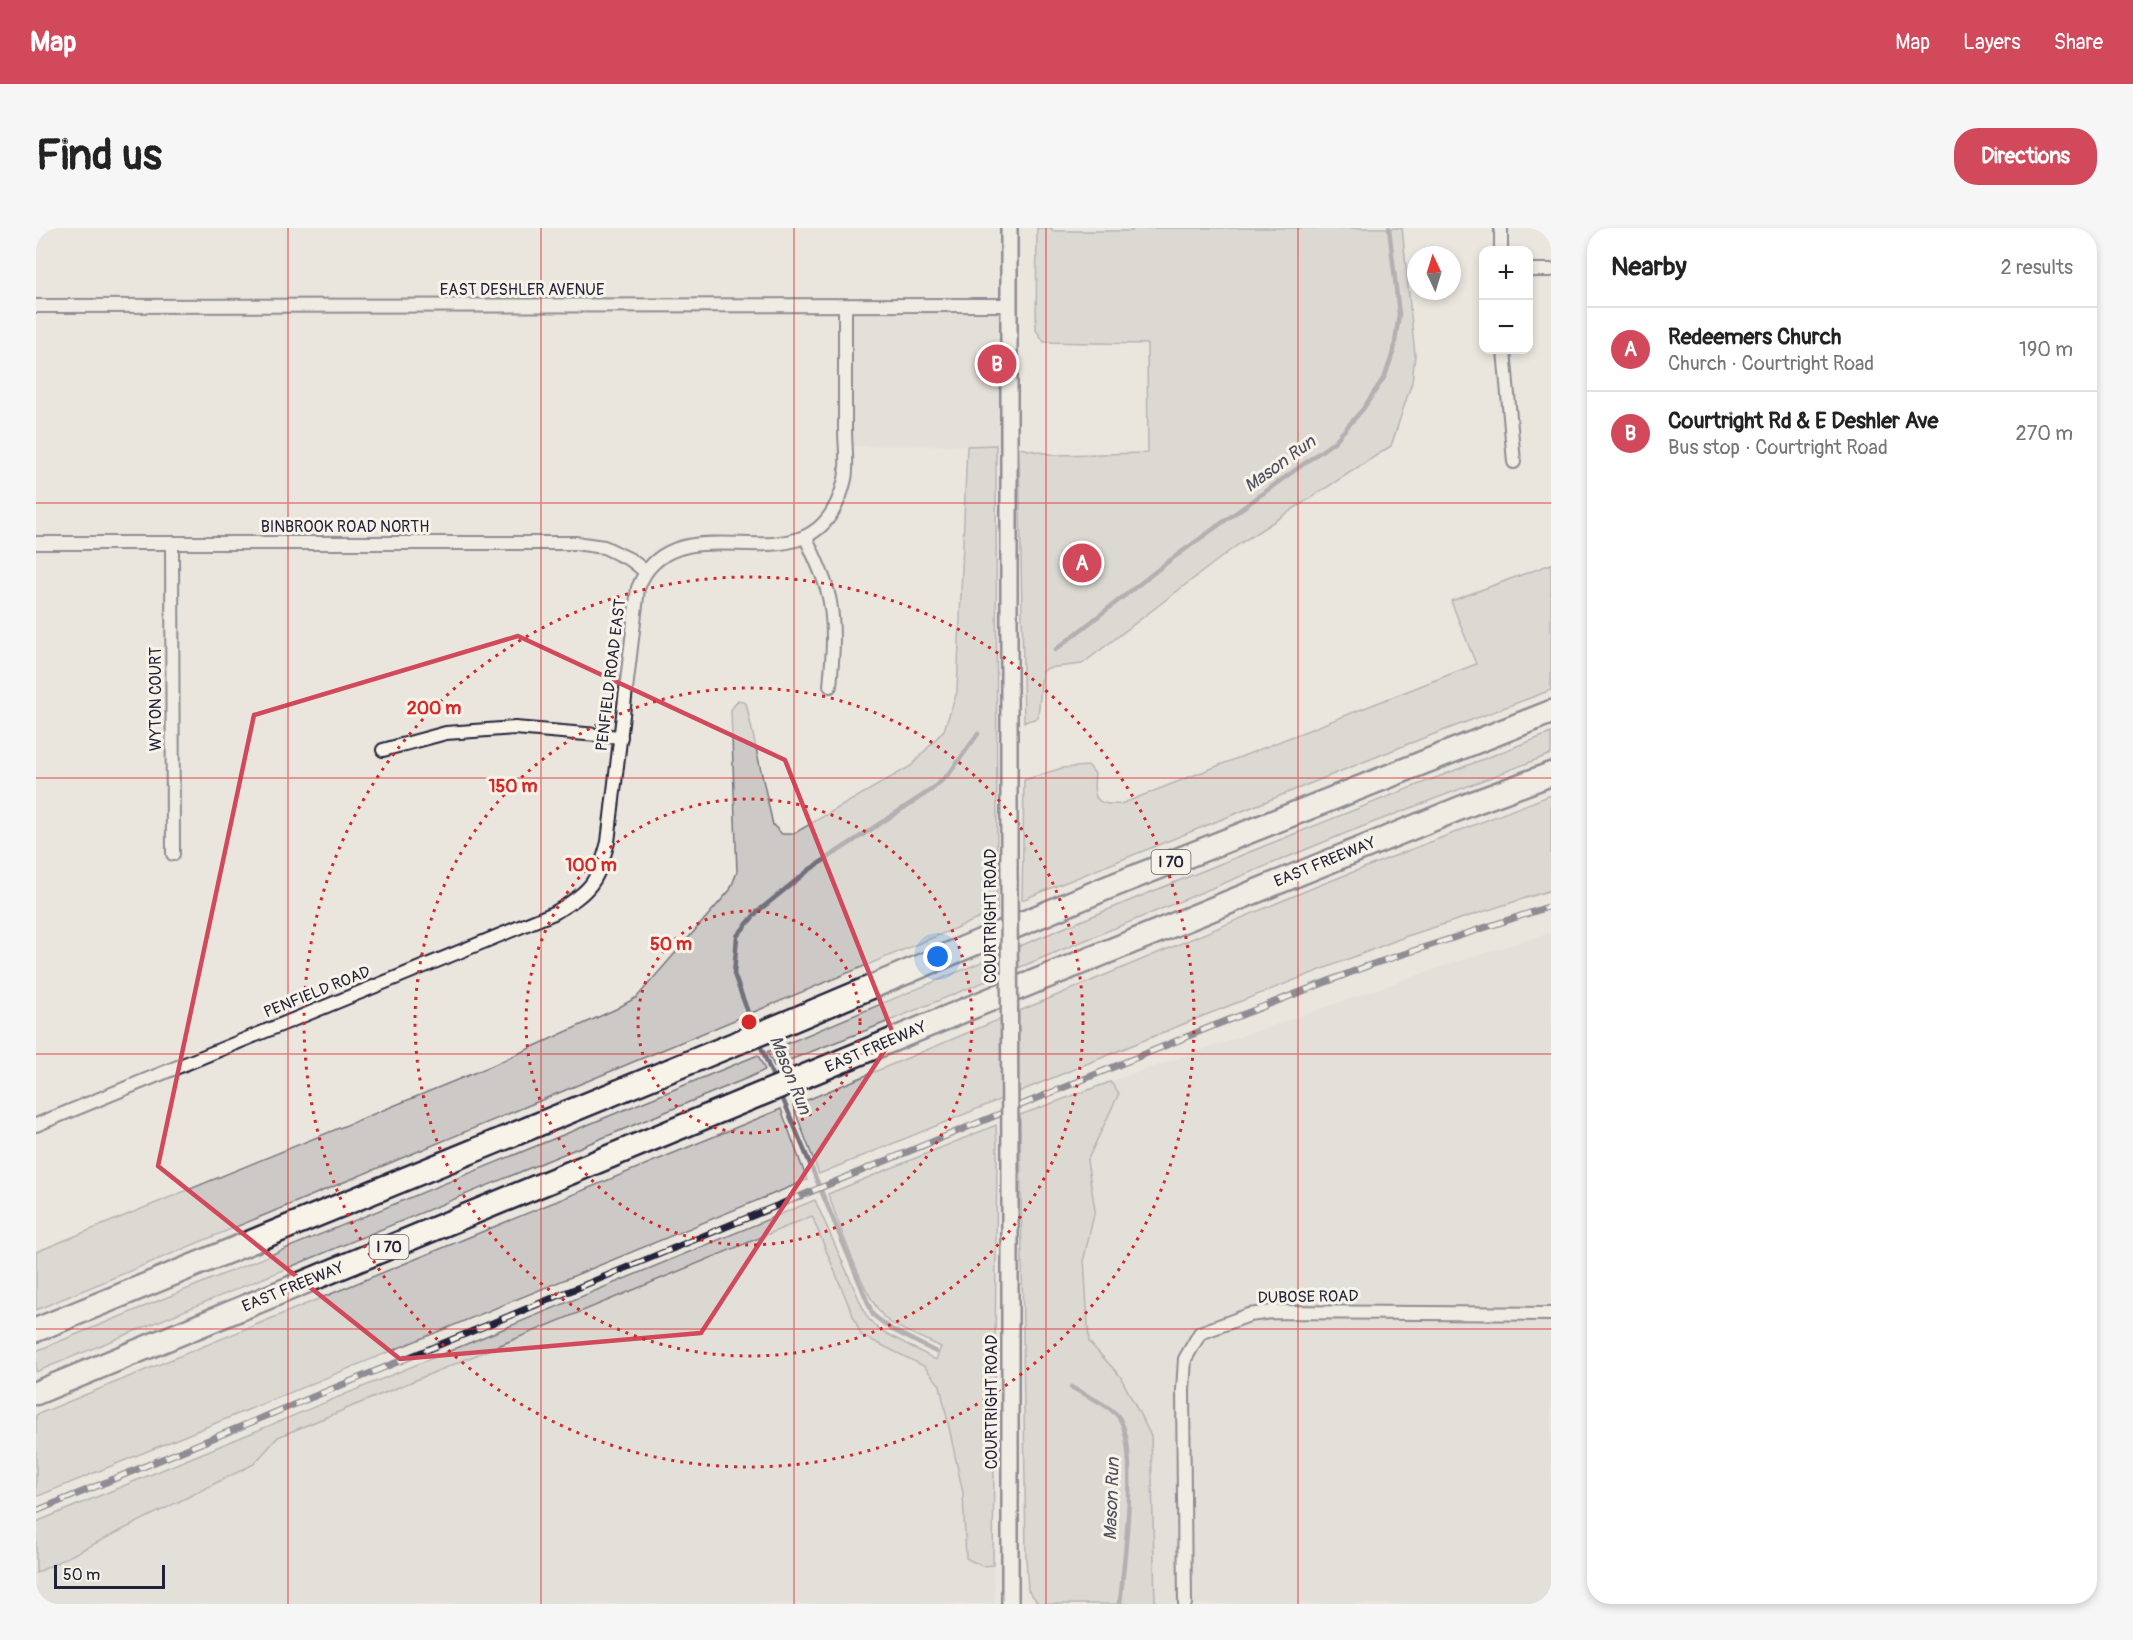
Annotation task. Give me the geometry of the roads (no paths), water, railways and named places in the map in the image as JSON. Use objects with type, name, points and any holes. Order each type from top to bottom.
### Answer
[{"type":"highway","name":"I 70","points":[[36,1330],[721,1050],[1125,881],[1551,712]]},
{"type":"highway","name":"EAST FREEWAY","points":[[36,1393],[1274,883],[1462,807],[1551,774]]},
{"type":"street","name":"COURTRIGHT ROAD","points":[[1009,228],[1010,1604]]},
{"type":"street","points":[[1501,228],[1501,246]]},
{"type":"street","points":[[1533,270],[1551,270]]},
{"type":"street","name":"EAST DESHLER AVENUE","points":[[36,306],[1009,304]]},
{"type":"street","points":[[646,572],[670,552],[700,544],[775,544],[806,538],[833,513],[845,478],[845,306]]},
{"type":"street","points":[[1504,354],[1514,462]]},
{"type":"street","points":[[806,538],[827,588],[832,613],[834,645],[830,686]]},
{"type":"street","name":"BINBROOK ROAD NORTH","points":[[36,543],[575,543],[604,547],[631,560],[646,572]]},
{"type":"street","name":"WYTON COURT","points":[[172,543],[173,854]]},
{"type":"street","name":"PENFIELD ROAD EAST","points":[[600,872],[608,842],[638,588],[646,572]]},
{"type":"street","points":[[383,750],[446,733],[515,728],[621,737]]},
{"type":"street","name":"PENFIELD ROAD","points":[[36,1125],[554,913],[580,897],[600,872]]},
{"type":"street","name":"DUBOSE ROAD","points":[[1185,1604],[1183,1380],[1185,1359],[1200,1333],[1249,1315],[1272,1312],[1551,1314]]},
{"type":"waterway","name":"Mason Run","points":[[1055,650],[1169,561],[1334,442],[1363,409],[1385,376],[1394,350],[1399,314],[1389,228]]},
{"type":"waterway","name":"Mason Run","points":[[754,1029],[734,974],[737,936],[757,912],[809,870],[931,790],[949,774],[978,734]]},
{"type":"waterway","name":"Mason Run","points":[[759,1042],[775,1082]]},
{"type":"waterway","name":"Mason Run","points":[[780,1092],[873,1315],[891,1329],[936,1352]]},
{"type":"waterway","name":"Mason Run","points":[[1071,1387],[1115,1413],[1123,1426],[1128,1447],[1129,1503],[1120,1604]]},
{"type":"railway","points":[[36,1511],[1208,1028],[1370,965],[1551,906]]},
{"type":"place","name":"Courtright Rd & E Deshler Ave","points":[[997,364]]},
{"type":"place","name":"Redeemers Church","points":[[1082,563]]}]
